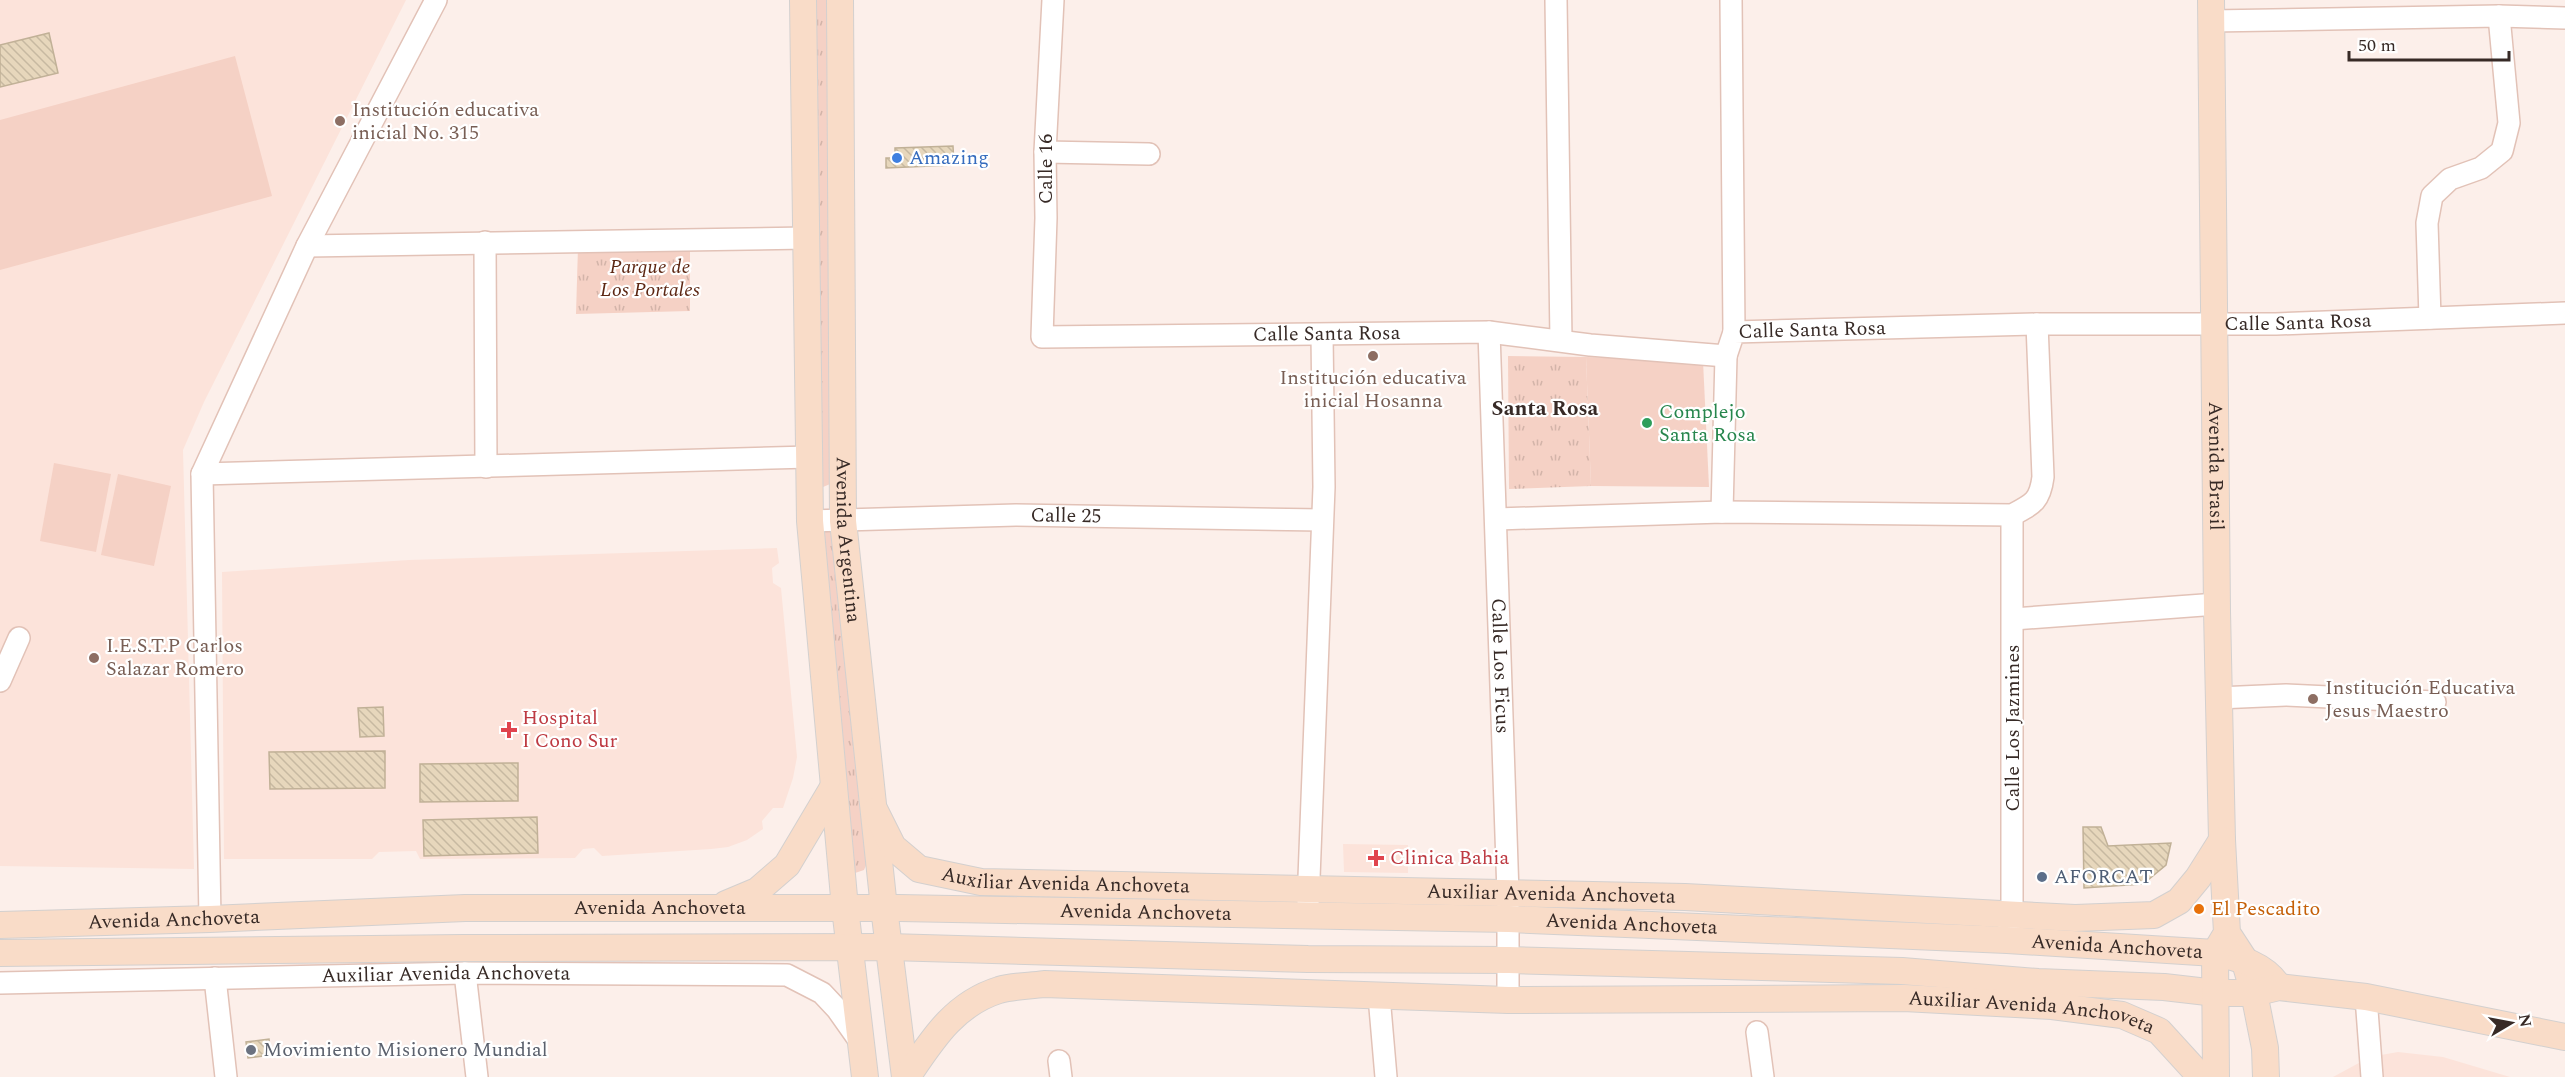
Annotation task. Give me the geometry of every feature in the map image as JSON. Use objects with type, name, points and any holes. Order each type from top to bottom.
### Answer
[{"type":"main road","name":"Avenida Argentina","points":[[803,0],[810,521],[845,908],[865,1077]]},
{"type":"main road","name":"Avenida Argentina","points":[[840,0],[843,520],[884,908],[906,1077]]},
{"type":"main road","name":"Avenida Brasil","points":[[2211,11],[2218,698],[2222,840],[2221,943],[2216,993],[2216,1077]]},
{"type":"main road","points":[[716,908],[758,891],[787,865],[834,786]]},
{"type":"main road","name":"Auxiliar Avenida Anchoveta","points":[[875,811],[892,847],[919,868],[981,882],[1685,897],[2075,918],[2154,915],[2179,901],[2198,878],[2222,840]]},
{"type":"main road","name":"Avenida Anchoveta","points":[[0,925],[465,908],[884,908],[1509,919],[2007,940],[2221,943],[2273,979],[2279,987]]},
{"type":"main road","name":"Avenida Anchoveta","points":[[0,953],[889,947],[1902,971],[2038,982],[2164,987],[2216,993],[2254,993],[2279,987],[2366,997],[2565,1037]]},
{"type":"main road","points":[[2244,959],[2254,993],[2265,1048],[2266,1077]]},
{"type":"main road","name":"Auxiliar Avenida Anchoveta","points":[[906,1077],[948,1020],[973,1000],[1000,990],[1044,984],[1508,1000],[1904,998],[2052,1006],[2122,1015],[2159,1031],[2200,1077]]},
{"type":"street","points":[[210,919],[202,474],[307,246],[436,0]]},
{"type":"street","name":"Calle 16","points":[[1042,337],[1046,218],[1045,152],[1053,0]]},
{"type":"street","points":[[1556,0],[1561,340]]},
{"type":"street","points":[[1731,0],[1734,332]]},
{"type":"street","points":[[2211,11],[2565,18]]},
{"type":"street","points":[[2430,318],[2427,223],[2432,196],[2450,179],[2481,168],[2502,151],[2509,123],[2499,16]]},
{"type":"street","points":[[1045,152],[1149,154]]},
{"type":"street","points":[[307,246],[807,238]]},
{"type":"street","points":[[485,242],[486,466]]},
{"type":"street","name":"Calle Santa Rosa","points":[[1042,337],[1489,333],[1590,345],[1726,356],[1734,332],[2037,324],[2276,324],[2565,313]]},
{"type":"street","points":[[1497,519],[1722,512],[2012,515],[2031,506],[2041,494],[2043,477],[2037,324]]},
{"type":"street","name":"Calle Los Ficus","points":[[1489,333],[1509,919],[1508,1000]]},
{"type":"street","points":[[1308,916],[1322,520],[1322,335]]},
{"type":"street","points":[[1722,512],[1726,356]]},
{"type":"street","points":[[202,474],[809,458]]},
{"type":"street","name":"Calle 25","points":[[810,521],[1016,515],[1322,520]]},
{"type":"street","name":"Calle Los Jazmines","points":[[2007,940],[2012,914],[2012,515]]},
{"type":"street","points":[[2013,619],[2217,604]]},
{"type":"street","points":[[0,681],[19,638]]},
{"type":"street","points":[[2218,698],[2286,695],[2435,702]]},
{"type":"street","points":[[465,973],[477,1077]]},
{"type":"street","name":"Auxiliar Avenida Anchoveta","points":[[0,983],[465,973],[787,975],[822,993],[837,1009],[861,1043]]},
{"type":"street","points":[[215,978],[226,1077]]},
{"type":"street","points":[[1379,996],[1386,1077]]},
{"type":"street","points":[[2366,997],[2372,1077]]},
{"type":"street","points":[[1757,1032],[1763,1077]]},
{"type":"shaded area","points":[[0,0],[406,0],[204,402],[183,450],[194,869],[0,866]]},
{"type":"shaded area","name":"Hospital I Cono Sur","points":[[777,548],[779,563],[772,568],[773,583],[781,588],[797,757],[783,808],[773,808],[762,821],[763,829],[747,840],[728,847],[711,849],[602,856],[594,848],[583,849],[575,858],[420,859],[416,851],[379,852],[372,859],[224,859],[222,572],[409,560]]},
{"type":"shaded area","name":"Clinica Bahia","points":[[1343,844],[1408,845],[1408,873],[1344,872]]},
{"type":"shaded area","points":[[2398,1052],[2443,1057],[2510,1077],[2333,1077],[2370,1057]]},
{"type":"green space","points":[[803,0],[827,0],[835,482],[823,487],[810,478]]},
{"type":"green space","points":[[235,56],[272,196],[0,270],[0,120]]},
{"type":"green space","name":"Parque de Los Portales","points":[[690,245],[690,311],[576,314],[578,247]]},
{"type":"green space","points":[[1508,356],[1586,357],[1591,486],[1509,489]]},
{"type":"green space","name":"Complejo Santa Rosa","points":[[1586,357],[1703,361],[1709,487],[1591,486]]},
{"type":"green space","points":[[54,463],[111,474],[96,552],[40,541]]},
{"type":"green space","points":[[118,474],[171,486],[154,566],[101,555]]},
{"type":"green space","points":[[819,523],[828,526],[837,535],[870,856],[864,870],[855,873],[841,862]]},
{"type":"building","points":[[49,33],[58,73],[0,87],[0,45]]},
{"type":"building","points":[[953,146],[954,165],[886,168],[886,158],[895,158],[895,148]]},
{"type":"building","points":[[383,707],[384,736],[360,737],[358,708]]},
{"type":"building","points":[[385,751],[385,788],[270,789],[269,752]]},
{"type":"building","points":[[518,763],[518,801],[420,802],[420,764]]},
{"type":"building","points":[[537,817],[538,853],[424,856],[423,820]]},
{"type":"building","points":[[2083,827],[2101,827],[2108,846],[2171,843],[2166,865],[2143,884],[2084,888]]},
{"type":"building","points":[[269,1039],[270,1055],[248,1058],[246,1042]]},
{"type":"place","name":"Institución educativa inicial No. 315","points":[[340,121]]},
{"type":"place","name":"Amazing","points":[[897,158]]},
{"type":"place","name":"Institución educativa inicial Hosanna","points":[[1373,356]]},
{"type":"place","name":"Complejo Santa Rosa","points":[[1647,423]]},
{"type":"place","name":"I.E.S.T.P Carlos Salazar Romero","points":[[94,658]]},
{"type":"place","name":"Institución Educativa Jesus Maestro","points":[[2313,699]]},
{"type":"place","name":"Hospital I Cono Sur","points":[[509,730]]},
{"type":"place","name":"Clinica Bahia","points":[[1376,858]]},
{"type":"place","name":"AFORCAT","points":[[2042,877]]},
{"type":"place","name":"El Pescadito","points":[[2199,909]]},
{"type":"place","name":"Movimiento Misionero Mundial","points":[[251,1050]]},
{"type":"district","name":"Santa Rosa","points":[[1545,409]]}]
